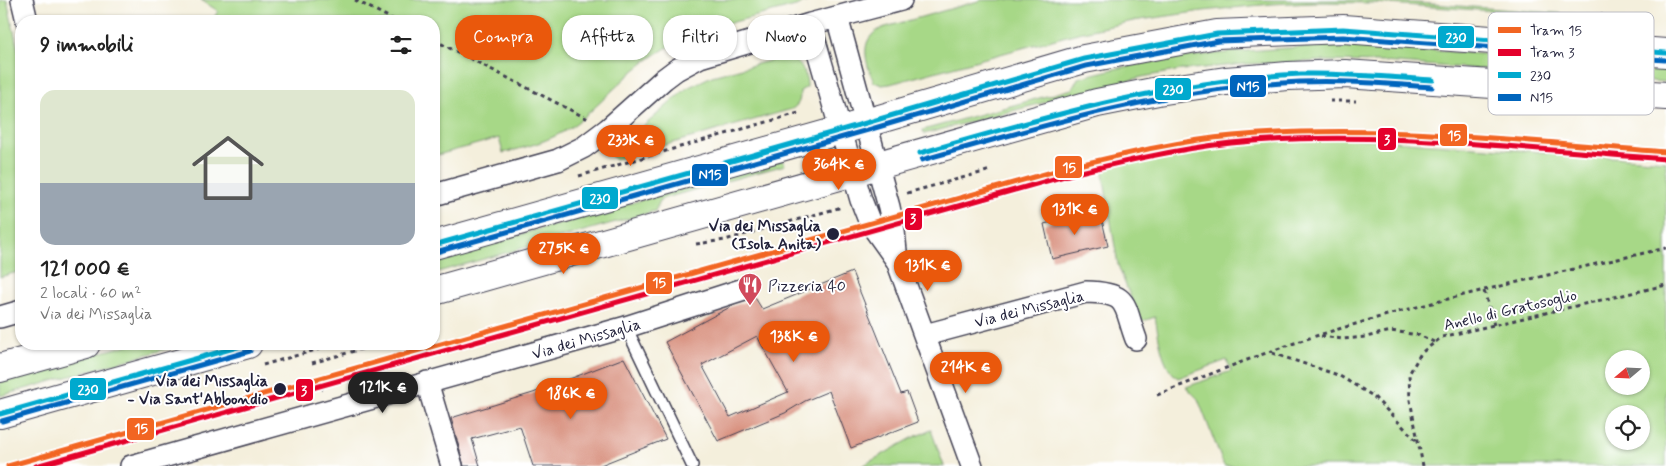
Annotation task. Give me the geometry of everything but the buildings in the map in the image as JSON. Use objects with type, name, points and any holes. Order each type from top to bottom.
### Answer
[{"type":"main road","points":[[440,243],[866,123],[1084,59],[1217,34],[1343,29],[1488,40]]},
{"type":"main road","points":[[440,289],[1097,103],[1158,91],[1226,81],[1345,74],[1488,84]]},
{"type":"main road","points":[[0,368],[64,350]]},
{"type":"main road","points":[[0,414],[227,350]]},
{"type":"street","points":[[22,0],[26,15]]},
{"type":"street","points":[[825,18],[847,10],[900,0]]},
{"type":"street","points":[[847,10],[866,123],[893,224],[897,261],[972,466]]},
{"type":"street","points":[[440,193],[558,160],[584,148],[664,79],[688,63],[712,52],[747,42]]},
{"type":"street","points":[[820,60],[860,200],[870,223],[897,261]]},
{"type":"street","name":"Via dei Missaglia","points":[[131,466],[626,327],[744,289]]},
{"type":"street","name":"Via dei Missaglia","points":[[925,335],[1086,292],[1099,292],[1114,296],[1125,305],[1136,340]]},
{"type":"street","points":[[0,317],[15,313]]},
{"type":"street","points":[[427,382],[452,466]]},
{"type":"lane","points":[[626,327],[692,465]]},
{"type":"path","points":[[355,0],[384,15]]},
{"type":"path","points":[[440,43],[608,129]]},
{"type":"path","points":[[1327,101],[1363,101]]},
{"type":"path","points":[[578,176],[802,112]]},
{"type":"path","points":[[904,194],[991,170]]},
{"type":"path","points":[[736,269],[858,234]]},
{"type":"path","points":[[1157,394],[1342,328],[1484,290],[1666,248]]},
{"type":"path","name":"Anello di Gratosoglio","points":[[1423,466],[1410,400],[1410,374],[1421,353],[1435,342],[1442,337],[1666,285]]},
{"type":"path","points":[[1484,290],[1494,325]]},
{"type":"path","points":[[1320,336],[1343,339],[1366,337],[1391,331],[1419,335],[1435,342]]},
{"type":"path","points":[[312,363],[358,350]]},
{"type":"path","points":[[1271,352],[1338,375],[1373,396],[1418,442]]},
{"type":"path","points":[[193,422],[318,386],[323,389]]},
{"type":"green space","points":[[0,0],[7,0],[15,36],[15,273],[0,277]]},
{"type":"green space","points":[[201,0],[811,0],[760,15],[747,15],[747,18],[737,21],[737,15],[663,15],[663,50],[653,56],[653,15],[562,15],[562,60],[648,60],[571,127],[547,140],[503,153],[499,138],[440,154],[440,15],[216,15],[218,11]]},
{"type":"green space","points":[[982,0],[1377,0],[1541,12],[1507,12],[1374,3],[1313,2],[1203,11],[1133,21],[1074,34],[882,85],[874,82],[869,71],[866,46],[874,33],[882,28]]},
{"type":"green space","points":[[1321,46],[1383,47],[1488,54],[1488,69],[1382,62],[1323,61],[1246,64],[1182,70],[1142,77],[924,134],[923,130],[1072,89],[1078,78],[1138,64],[1260,50]]},
{"type":"green space","points":[[773,60],[793,60],[802,67],[806,76],[807,87],[800,91],[799,101],[792,109],[620,158],[615,159],[612,157],[612,154],[687,88],[712,76]]},
{"type":"green space","points":[[1654,66],[1666,67],[1666,82],[1654,81]]},
{"type":"green space","points":[[1309,135],[1666,161],[1666,466],[1224,466],[1198,399],[1186,387],[1231,371],[1227,360],[1178,378],[1172,373],[1164,358],[1155,317],[1140,322],[1118,265],[1102,168],[1198,145],[1264,137]]},
{"type":"green space","points":[[783,160],[785,165],[661,199],[655,211],[440,271],[440,257]]},
{"type":"green space","points":[[110,350],[163,350],[0,396],[0,381]]},
{"type":"green space","points":[[931,430],[944,466],[862,466],[914,437]]},
{"type":"tram line","name":"15","points":[[440,344],[1066,168],[1128,153],[1212,138],[1341,131],[1395,132],[1666,152]]},
{"type":"tram line","name":"3","points":[[36,466],[1068,175],[1169,152],[1231,143],[1339,138],[1448,142],[1665,159]]},
{"type":"tram line","name":"15","points":[[8,466],[420,350]]},
{"type":"transit line","name":"230","points":[[440,243],[866,123],[1084,59],[1217,34],[1343,29],[1488,40]]},
{"type":"transit line","name":"N15","points":[[440,251],[868,130],[1086,66],[1218,41],[1343,37],[1488,47]]},
{"type":"transit line","name":"230","points":[[1654,52],[1666,53]]},
{"type":"transit line","name":"N15","points":[[1654,59],[1665,60]]},
{"type":"transit line","name":"230","points":[[920,153],[1108,102],[1204,84],[1301,74],[1433,80]]},
{"type":"transit line","name":"N15","points":[[922,160],[1062,121],[1156,100],[1203,92],[1300,82],[1432,87]]},
{"type":"transit line","name":"230","points":[[0,414],[227,350]]},
{"type":"transit line","name":"N15","points":[[2,421],[250,351]]},
{"type":"place","name":"Via dei Missaglia (Isola Anita)","points":[[833,234]]},
{"type":"place","name":"Pizzeria 40","points":[[750,306]]},
{"type":"place","name":"Via dei Missaglia - Via Sant'Abbondio","points":[[280,389]]}]
